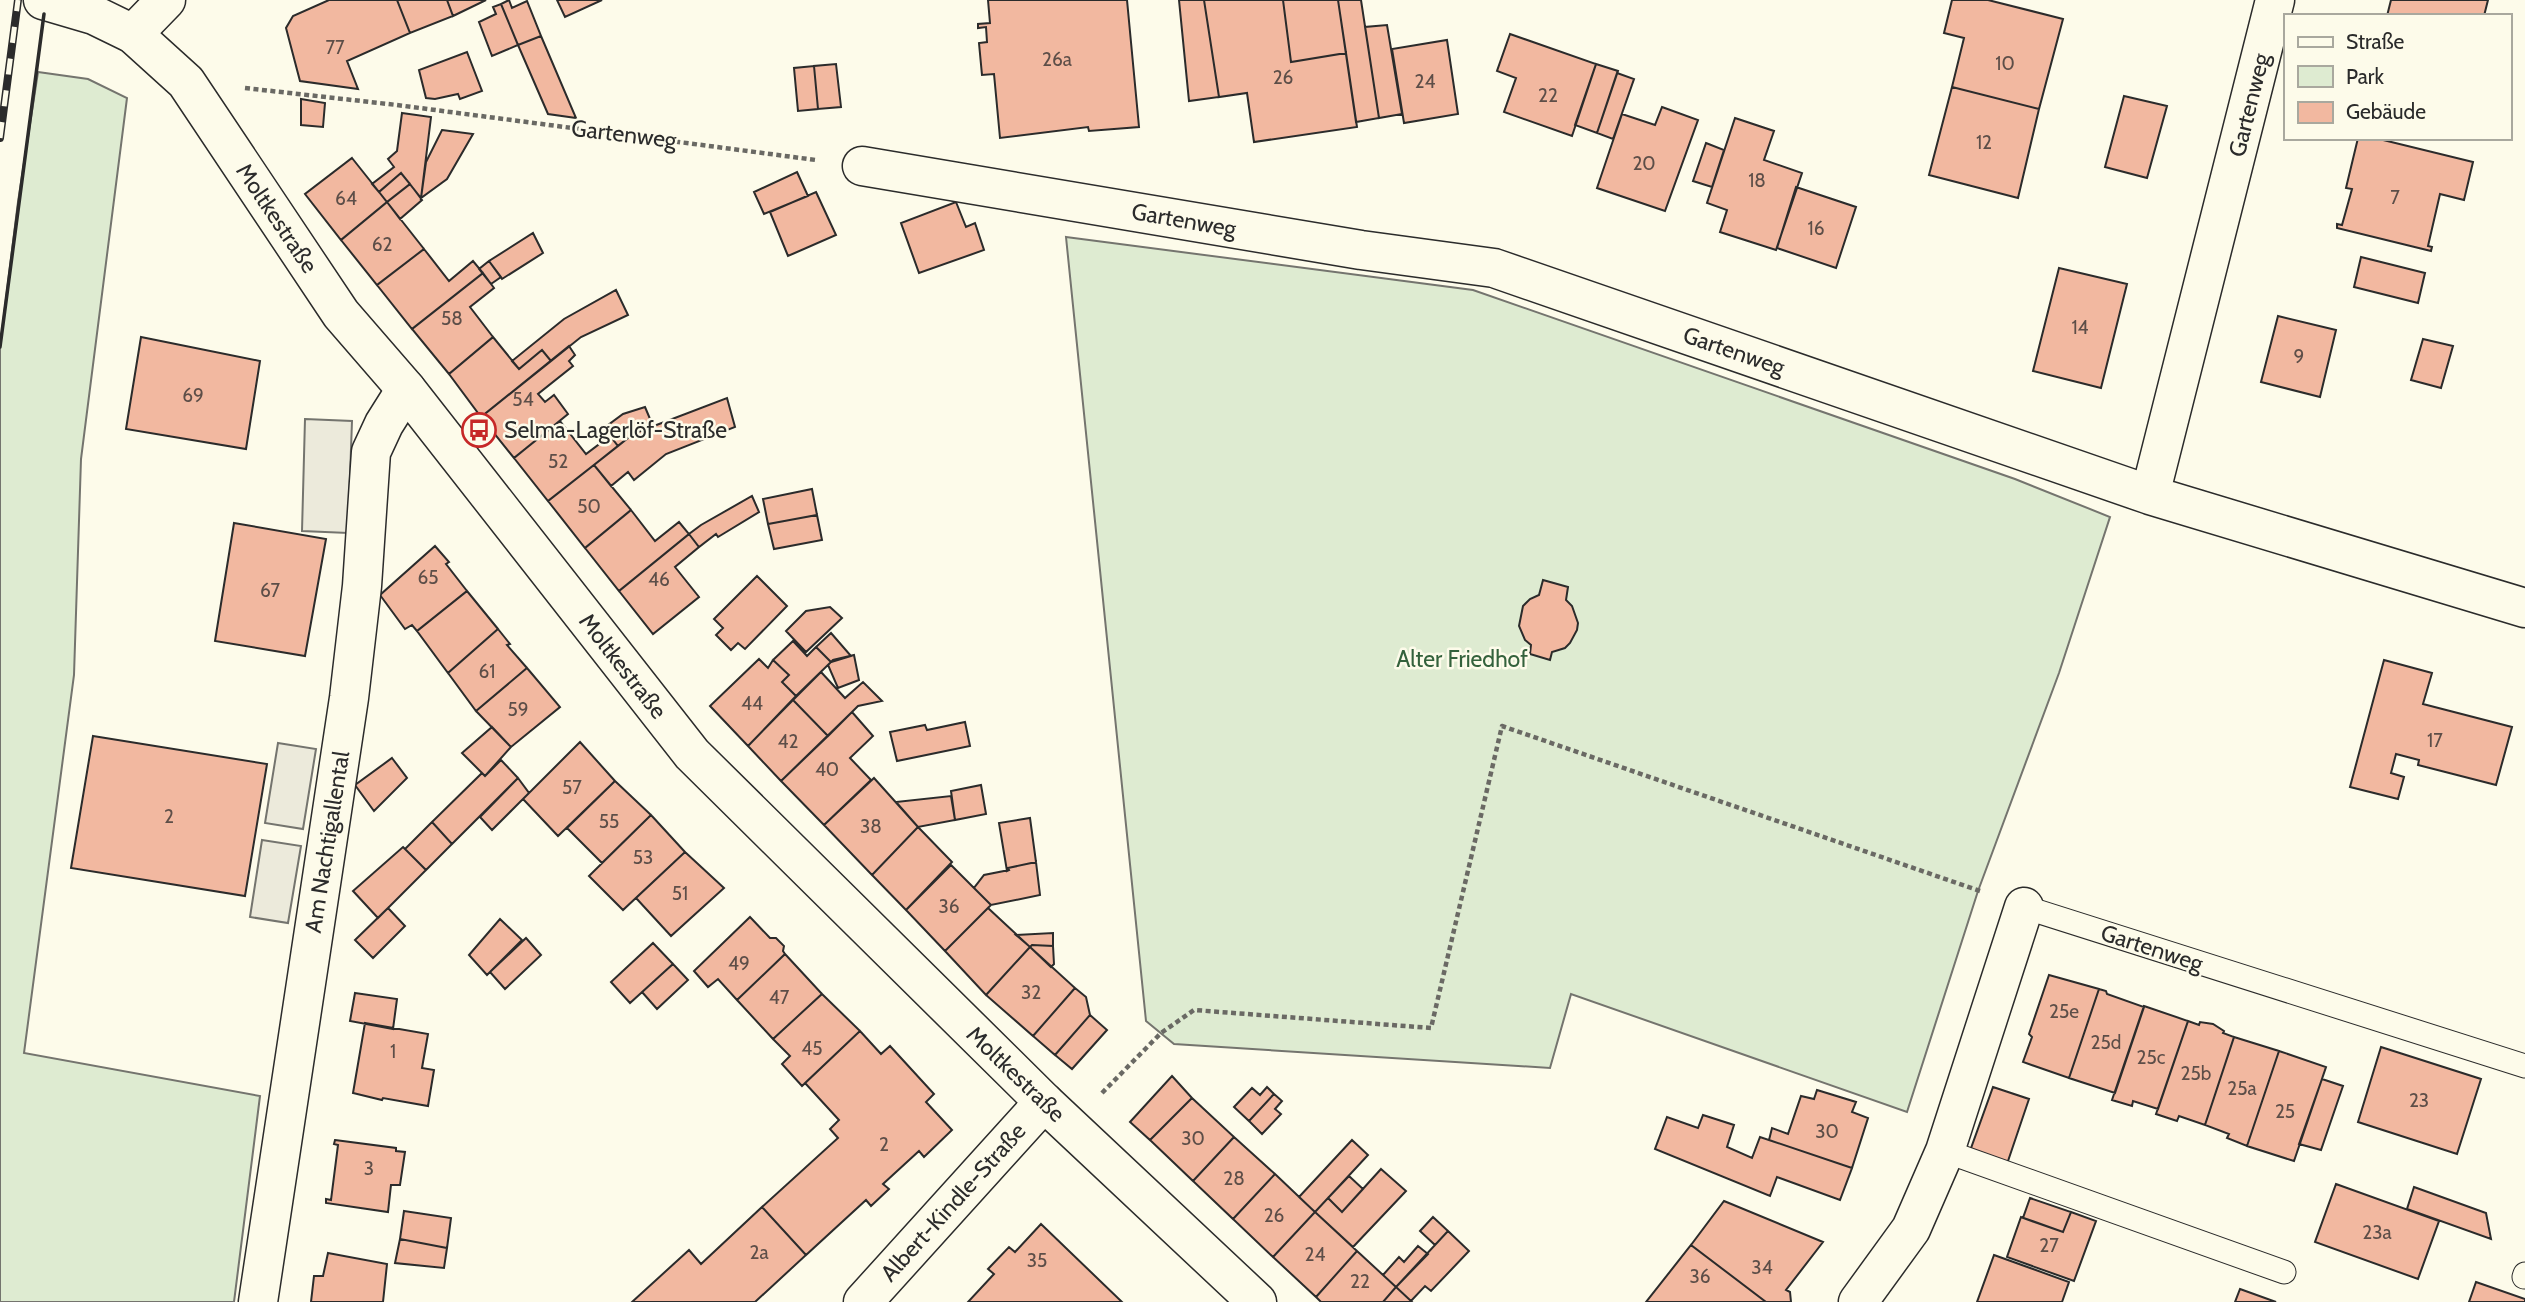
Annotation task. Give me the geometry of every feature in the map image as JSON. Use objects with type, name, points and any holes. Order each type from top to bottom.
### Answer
[{"type":"street","name":"Moltkestraße","points":[[43,0],[94,15],[133,34],[186,82],[341,314],[407,389],[692,754],[1057,1114],[1257,1302]]},
{"type":"street","points":[[133,34],[166,0]]},
{"type":"street","name":"Gartenweg","points":[[2150,495],[2275,0]]},
{"type":"street","name":"Gartenweg","points":[[862,166],[1361,250],[1494,268],[2150,495],[2525,608]]},
{"type":"street","name":"Am Nachtigallental","points":[[258,1302],[349,698],[362,586],[371,452],[384,424],[407,389]]},
{"type":"street","points":[[1858,1302],[1911,1229],[1945,1151],[2024,907]]},
{"type":"street","name":"Albert-Kindle-Straße","points":[[863,1302],[1057,1114]]},
{"type":"lane","name":"Gartenweg","points":[[2024,907],[2525,1066]]},
{"type":"lane","points":[[1945,1151],[2284,1272]]},
{"type":"path","name":"Gartenweg","points":[[186,82],[397,105],[862,166]]},
{"type":"path","points":[[1057,1114],[1194,1010],[1431,1028],[1503,726],[2024,907]]},
{"type":"green space","points":[[38,72],[88,79],[127,98],[81,459],[74,675],[24,1053],[260,1096],[234,1302],[0,1302],[0,347]]},
{"type":"green space","name":"Alter Friedhof","points":[[1066,237],[1473,290],[2015,479],[2110,517],[2059,673],[1978,891],[1907,1112],[1571,994],[1550,1068],[1174,1044],[1146,1021]]},
{"type":"shaded area","points":[[305,419],[352,421],[348,533],[302,531]]},
{"type":"shaded area","points":[[278,743],[316,749],[303,829],[265,823]]},
{"type":"shaded area","points":[[262,840],[301,846],[288,923],[250,917]]},
{"type":"building","points":[[329,0],[397,0],[410,33],[347,61],[358,89],[300,81],[286,28],[293,16]]},
{"type":"building","points":[[397,0],[447,0],[453,16],[410,33]]},
{"type":"building","points":[[447,0],[486,0],[453,16]]},
{"type":"building","points":[[509,0],[512,8],[527,1],[541,36],[518,45],[501,4]]},
{"type":"building","points":[[557,0],[602,0],[565,17]]},
{"type":"building","points":[[988,0],[1127,0],[1139,127],[1089,131],[1088,127],[1000,138],[994,74],[982,75],[979,43],[987,42],[986,27],[978,28],[978,24],[990,23]]},
{"type":"building","points":[[1179,0],[1204,0],[1219,97],[1189,101]]},
{"type":"building","points":[[1204,0],[1283,0],[1291,62],[1346,53],[1357,127],[1254,142],[1247,93],[1219,97]]},
{"type":"building","points":[[1283,0],[1338,0],[1346,53],[1291,62]]},
{"type":"building","points":[[1338,0],[1361,0],[1379,118],[1356,122]]},
{"type":"building","points":[[1952,0],[1988,0],[2063,19],[2039,109],[1952,87],[1964,38],[1944,33]]},
{"type":"building","points":[[2391,0],[2488,0],[2484,14],[2388,14]]},
{"type":"building","points":[[501,4],[518,45],[492,56],[479,22],[496,14],[493,7]]},
{"type":"building","points":[[1387,25],[1402,114],[1379,118],[1365,27]]},
{"type":"building","points":[[1510,34],[1596,64],[1572,136],[1504,112],[1516,78],[1497,71]]},
{"type":"building","points":[[541,36],[576,118],[548,114],[518,45]]},
{"type":"building","points":[[1447,40],[1458,114],[1404,123],[1392,49]]},
{"type":"building","points":[[467,52],[482,91],[460,99],[458,94],[435,99],[426,98],[419,70]]},
{"type":"building","points":[[836,64],[841,107],[818,109],[814,66]]},
{"type":"building","points":[[1596,64],[1618,71],[1597,133],[1575,125]]},
{"type":"building","points":[[814,66],[818,109],[798,111],[794,68]]},
{"type":"building","points":[[1617,73],[1634,79],[1613,139],[1597,133]]},
{"type":"building","points":[[1952,87],[2039,109],[2018,198],[1929,175]]},
{"type":"building","points":[[2124,96],[2167,106],[2147,178],[2105,167]]},
{"type":"building","points":[[301,99],[325,103],[323,127],[301,125]]},
{"type":"building","points":[[1662,107],[1698,120],[1665,211],[1597,188],[1622,114],[1655,125]]},
{"type":"building","points":[[402,113],[431,117],[421,198],[401,173],[379,192],[372,184],[394,167],[388,159],[397,151]]},
{"type":"building","points":[[1735,118],[1774,131],[1764,160],[1802,173],[1776,250],[1720,232],[1727,210],[1707,203]]},
{"type":"building","points":[[442,130],[473,134],[447,179],[421,198],[426,162]]},
{"type":"building","points":[[2358,140],[2383,140],[2473,162],[2464,200],[2440,194],[2428,246],[2432,247],[2431,251],[2337,228],[2337,224],[2342,225],[2352,189],[2346,188]]},
{"type":"building","points":[[1706,143],[1724,150],[1712,187],[1693,181]]},
{"type":"building","points":[[352,158],[387,202],[341,240],[305,194]]},
{"type":"building","points":[[797,172],[808,196],[764,214],[754,192]]},
{"type":"building","points":[[401,173],[410,184],[387,202],[379,192]]},
{"type":"building","points":[[410,184],[422,200],[400,219],[387,202]]},
{"type":"building","points":[[1796,187],[1856,207],[1836,268],[1777,248]]},
{"type":"building","points":[[816,192],[836,235],[788,256],[770,212]]},
{"type":"building","points":[[387,202],[424,249],[377,285],[341,240]]},
{"type":"building","points":[[956,202],[966,227],[975,223],[984,250],[919,273],[901,223]]},
{"type":"building","points":[[533,233],[543,253],[502,279],[489,261]]},
{"type":"building","points":[[424,249],[449,281],[473,261],[483,273],[412,329],[377,285]]},
{"type":"building","points":[[2361,257],[2425,273],[2418,303],[2354,287]]},
{"type":"building","points":[[489,261],[501,277],[491,284],[479,269]]},
{"type":"building","points":[[2059,268],[2127,284],[2101,388],[2033,371]]},
{"type":"building","points":[[483,273],[494,288],[470,307],[493,337],[449,374],[412,329]]},
{"type":"building","points":[[616,290],[628,315],[581,337],[551,361],[542,350],[519,369],[512,361],[564,319]]},
{"type":"building","points":[[2278,316],[2336,330],[2320,397],[2261,382]]},
{"type":"building","points":[[141,337],[260,361],[246,449],[126,429]]},
{"type":"building","points":[[493,337],[519,369],[542,350],[551,361],[481,417],[449,374]]},
{"type":"building","points":[[2423,339],[2453,346],[2441,388],[2411,380]]},
{"type":"building","points":[[569,346],[575,355],[569,361],[573,366],[538,394],[545,402],[554,395],[568,414],[514,458],[481,417]]},
{"type":"building","points":[[727,398],[735,427],[666,454],[634,480],[628,472],[611,486],[594,465],[633,434]]},
{"type":"building","points":[[645,407],[653,426],[633,434],[618,446],[604,428],[623,414]]},
{"type":"building","points":[[560,421],[586,454],[610,436],[618,446],[548,501],[514,458]]},
{"type":"building","points":[[594,465],[631,510],[585,548],[548,501]]},
{"type":"building","points":[[812,489],[817,515],[768,524],[763,499]]},
{"type":"building","points":[[752,496],[759,512],[718,537],[716,534],[699,547],[689,534],[701,525]]},
{"type":"building","points":[[631,510],[655,541],[679,522],[689,534],[619,591],[585,548]]},
{"type":"building","points":[[817,515],[822,540],[774,549],[768,524]]},
{"type":"building","points":[[234,523],[326,539],[305,656],[215,641]]},
{"type":"building","points":[[689,534],[699,547],[675,567],[699,597],[653,634],[619,591]]},
{"type":"building","points":[[435,546],[449,562],[446,564],[467,591],[417,631],[412,625],[405,629],[380,595]]},
{"type":"building","points":[[757,576],[787,606],[745,649],[738,643],[731,650],[716,635],[723,628],[714,619]]},
{"type":"building","points":[[1543,580],[1568,587],[1566,600],[1572,606],[1578,623],[1570,643],[1565,648],[1552,652],[1550,660],[1530,654],[1531,645],[1525,640],[1519,626],[1523,606],[1539,595]]},
{"type":"building","points":[[467,591],[498,629],[448,673],[417,631]]},
{"type":"building","points":[[830,607],[842,618],[806,652],[786,631],[806,611]]},
{"type":"building","points":[[498,629],[510,644],[507,645],[527,668],[476,711],[448,673]]},
{"type":"building","points":[[831,633],[851,656],[831,662],[816,647]]},
{"type":"building","points":[[793,641],[807,656],[816,647],[831,662],[796,696],[782,682],[789,675],[773,660]]},
{"type":"building","points":[[854,655],[859,680],[838,688],[828,665],[833,660]]},
{"type":"building","points":[[759,659],[768,668],[773,660],[789,675],[782,682],[796,696],[748,746],[710,706]]},
{"type":"building","points":[[2384,660],[2432,673],[2423,704],[2512,727],[2496,785],[2418,765],[2419,760],[2396,754],[2391,773],[2404,777],[2398,799],[2350,787]]},
{"type":"building","points":[[527,668],[560,707],[511,747],[476,711]]},
{"type":"building","points":[[821,672],[845,698],[863,682],[882,701],[858,706],[828,736],[793,700]]},
{"type":"building","points":[[793,700],[828,736],[781,781],[748,746]]},
{"type":"building","points":[[852,712],[873,736],[850,758],[871,780],[824,825],[781,781]]},
{"type":"building","points":[[965,722],[970,746],[897,761],[890,732],[925,725],[927,730]]},
{"type":"building","points":[[492,727],[511,747],[485,776],[462,753]]},
{"type":"building","points":[[93,736],[267,764],[245,896],[71,868]]},
{"type":"building","points":[[580,742],[615,781],[558,836],[523,799]]},
{"type":"building","points":[[392,758],[407,778],[374,811],[355,785]]},
{"type":"building","points":[[501,760],[518,778],[452,844],[432,822],[482,773],[485,776]]},
{"type":"building","points":[[518,778],[529,793],[492,830],[480,817]]},
{"type":"building","points":[[874,778],[918,827],[872,875],[824,825]]},
{"type":"building","points":[[615,781],[651,815],[602,863],[567,828]]},
{"type":"building","points":[[981,785],[986,814],[955,820],[951,791]]},
{"type":"building","points":[[951,796],[955,820],[918,827],[896,802]]},
{"type":"building","points":[[651,815],[685,852],[623,910],[589,876]]},
{"type":"building","points":[[1030,818],[1036,862],[1008,868],[1007,871],[999,823]]},
{"type":"building","points":[[432,822],[452,844],[426,870],[405,849]]},
{"type":"building","points":[[918,827],[952,862],[906,910],[872,875]]},
{"type":"building","points":[[403,847],[426,870],[378,918],[353,891]]},
{"type":"building","points":[[685,852],[724,888],[671,936],[636,898]]},
{"type":"building","points":[[1036,862],[1040,895],[991,905],[974,888],[984,875]]},
{"type":"building","points":[[951,865],[991,905],[945,951],[906,910]]},
{"type":"building","points":[[388,908],[405,926],[373,958],[355,940]]},
{"type":"building","points":[[988,908],[1030,947],[986,995],[945,951]]},
{"type":"building","points":[[750,917],[770,938],[776,938],[784,946],[785,954],[737,1000],[718,979],[708,987],[694,971]]},
{"type":"building","points":[[500,919],[522,940],[487,975],[469,955]]},
{"type":"building","points":[[1053,933],[1053,946],[1030,947],[1016,935]]},
{"type":"building","points":[[526,938],[541,955],[505,989],[490,972]]},
{"type":"building","points":[[653,943],[673,964],[630,1003],[611,982]]},
{"type":"building","points":[[1053,946],[1054,964],[1051,967],[1030,947]]},
{"type":"building","points":[[1030,947],[1075,988],[1033,1036],[986,995]]},
{"type":"building","points":[[785,954],[822,994],[773,1039],[737,1000]]},
{"type":"building","points":[[673,964],[688,980],[657,1009],[642,992]]},
{"type":"building","points":[[2049,975],[2099,989],[2069,1078],[2023,1062],[2032,1037],[2029,1034]]},
{"type":"building","points":[[1075,988],[1086,997],[1090,1015],[1055,1055],[1033,1036]]},
{"type":"building","points":[[2099,989],[2144,1007],[2115,1093],[2069,1078]]},
{"type":"building","points":[[355,993],[397,999],[393,1029],[350,1021]]},
{"type":"building","points":[[822,994],[860,1031],[802,1086],[782,1064],[790,1056],[773,1039]]},
{"type":"building","points":[[2144,1006],[2188,1021],[2158,1109],[2133,1101],[2132,1106],[2112,1100]]},
{"type":"building","points":[[1090,1015],[1107,1030],[1072,1069],[1055,1055]]},
{"type":"building","points":[[2188,1021],[2199,1025],[2200,1022],[2213,1024],[2224,1031],[2223,1033],[2234,1037],[2205,1125],[2179,1116],[2177,1121],[2156,1114]]},
{"type":"building","points":[[365,1023],[428,1034],[422,1068],[434,1070],[428,1106],[353,1093]]},
{"type":"building","points":[[860,1031],[881,1054],[890,1046],[934,1094],[926,1102],[952,1130],[924,1157],[919,1151],[883,1184],[889,1189],[871,1206],[866,1200],[806,1255],[762,1207],[838,1138],[830,1129],[839,1120],[805,1083]]},
{"type":"building","points":[[2234,1037],[2279,1051],[2247,1146],[2227,1138],[2229,1134],[2205,1125]]},
{"type":"building","points":[[2381,1047],[2481,1079],[2457,1154],[2358,1122]]},
{"type":"building","points":[[2279,1051],[2326,1067],[2294,1161],[2247,1146]]},
{"type":"building","points":[[1172,1076],[1192,1098],[1150,1140],[1130,1122]]},
{"type":"building","points":[[2322,1079],[2343,1086],[2321,1150],[2299,1144]]},
{"type":"building","points":[[1267,1087],[1274,1094],[1249,1121],[1234,1107],[1252,1088],[1260,1095]]},
{"type":"building","points":[[1993,1087],[2029,1099],[2007,1164],[1970,1151]]},
{"type":"building","points":[[1817,1090],[1856,1102],[1852,1112],[1868,1118],[1852,1168],[1769,1140],[1772,1128],[1788,1134],[1801,1096],[1814,1099]]},
{"type":"building","points":[[1274,1094],[1282,1101],[1275,1109],[1281,1114],[1262,1134],[1249,1121]]},
{"type":"building","points":[[1192,1098],[1234,1137],[1193,1181],[1150,1140]]},
{"type":"building","points":[[1703,1115],[1734,1125],[1727,1147],[1752,1158],[1760,1137],[1852,1168],[1840,1200],[1777,1177],[1770,1196],[1655,1149],[1667,1117],[1698,1128]]},
{"type":"building","points":[[1234,1137],[1275,1174],[1233,1219],[1193,1181]]},
{"type":"building","points":[[335,1140],[396,1148],[396,1151],[405,1152],[400,1185],[391,1185],[388,1212],[326,1203],[326,1199],[331,1200],[338,1145],[334,1144]]},
{"type":"building","points":[[1352,1140],[1368,1155],[1315,1212],[1299,1197]]},
{"type":"building","points":[[1381,1169],[1406,1191],[1353,1247],[1315,1212],[1328,1198],[1342,1212]]},
{"type":"building","points":[[1275,1174],[1315,1212],[1273,1257],[1233,1219]]},
{"type":"building","points":[[1349,1176],[1363,1189],[1342,1212],[1328,1198]]},
{"type":"building","points":[[2336,1184],[2439,1221],[2418,1279],[2315,1242]]},
{"type":"building","points":[[2414,1187],[2486,1213],[2491,1239],[2407,1209]]},
{"type":"building","points":[[2030,1198],[2071,1212],[2063,1232],[2023,1218]]},
{"type":"building","points":[[1724,1201],[1823,1242],[1786,1290],[1790,1292],[1791,1302],[1766,1302],[1691,1245]]},
{"type":"building","points":[[762,1207],[806,1255],[755,1302],[632,1302],[689,1250],[701,1264]]},
{"type":"building","points":[[404,1211],[451,1218],[447,1248],[400,1239]]},
{"type":"building","points":[[1315,1212],[1357,1251],[1316,1297],[1273,1257]]},
{"type":"building","points":[[2071,1212],[2096,1221],[2074,1281],[2007,1257],[2021,1217],[2063,1232]]},
{"type":"building","points":[[1433,1217],[1448,1231],[1435,1245],[1420,1231]]},
{"type":"building","points":[[1041,1224],[1122,1302],[968,1302],[994,1274],[988,1269],[1009,1247],[1015,1252]]},
{"type":"building","points":[[1448,1231],[1469,1251],[1431,1291],[1425,1286],[1411,1301],[1396,1287]]},
{"type":"building","points":[[400,1239],[447,1248],[444,1268],[395,1263]]},
{"type":"building","points":[[1691,1245],[1766,1302],[1646,1302]]},
{"type":"building","points":[[1418,1246],[1428,1254],[1396,1287],[1383,1275],[1399,1257],[1404,1262]]},
{"type":"building","points":[[1357,1251],[1396,1287],[1383,1302],[1321,1302],[1316,1297]]},
{"type":"building","points":[[328,1253],[387,1264],[383,1302],[311,1302],[314,1276],[323,1276]]},
{"type":"building","points":[[1994,1255],[2069,1282],[2062,1302],[1977,1302]]},
{"type":"building","points":[[2476,1282],[2525,1299],[2525,1302],[2469,1302]]},
{"type":"building","points":[[1396,1287],[1411,1301],[1412,1302],[1383,1302]]},
{"type":"building","points":[[2240,1289],[2276,1302],[2235,1302]]},
{"type":"railway","points":[[0,138],[18,0]]},
{"type":"wall","points":[[0,347],[44,14]]},
{"type":"place","name":"Selma-Lagerlöf-Straße","points":[[479,430]]}]
